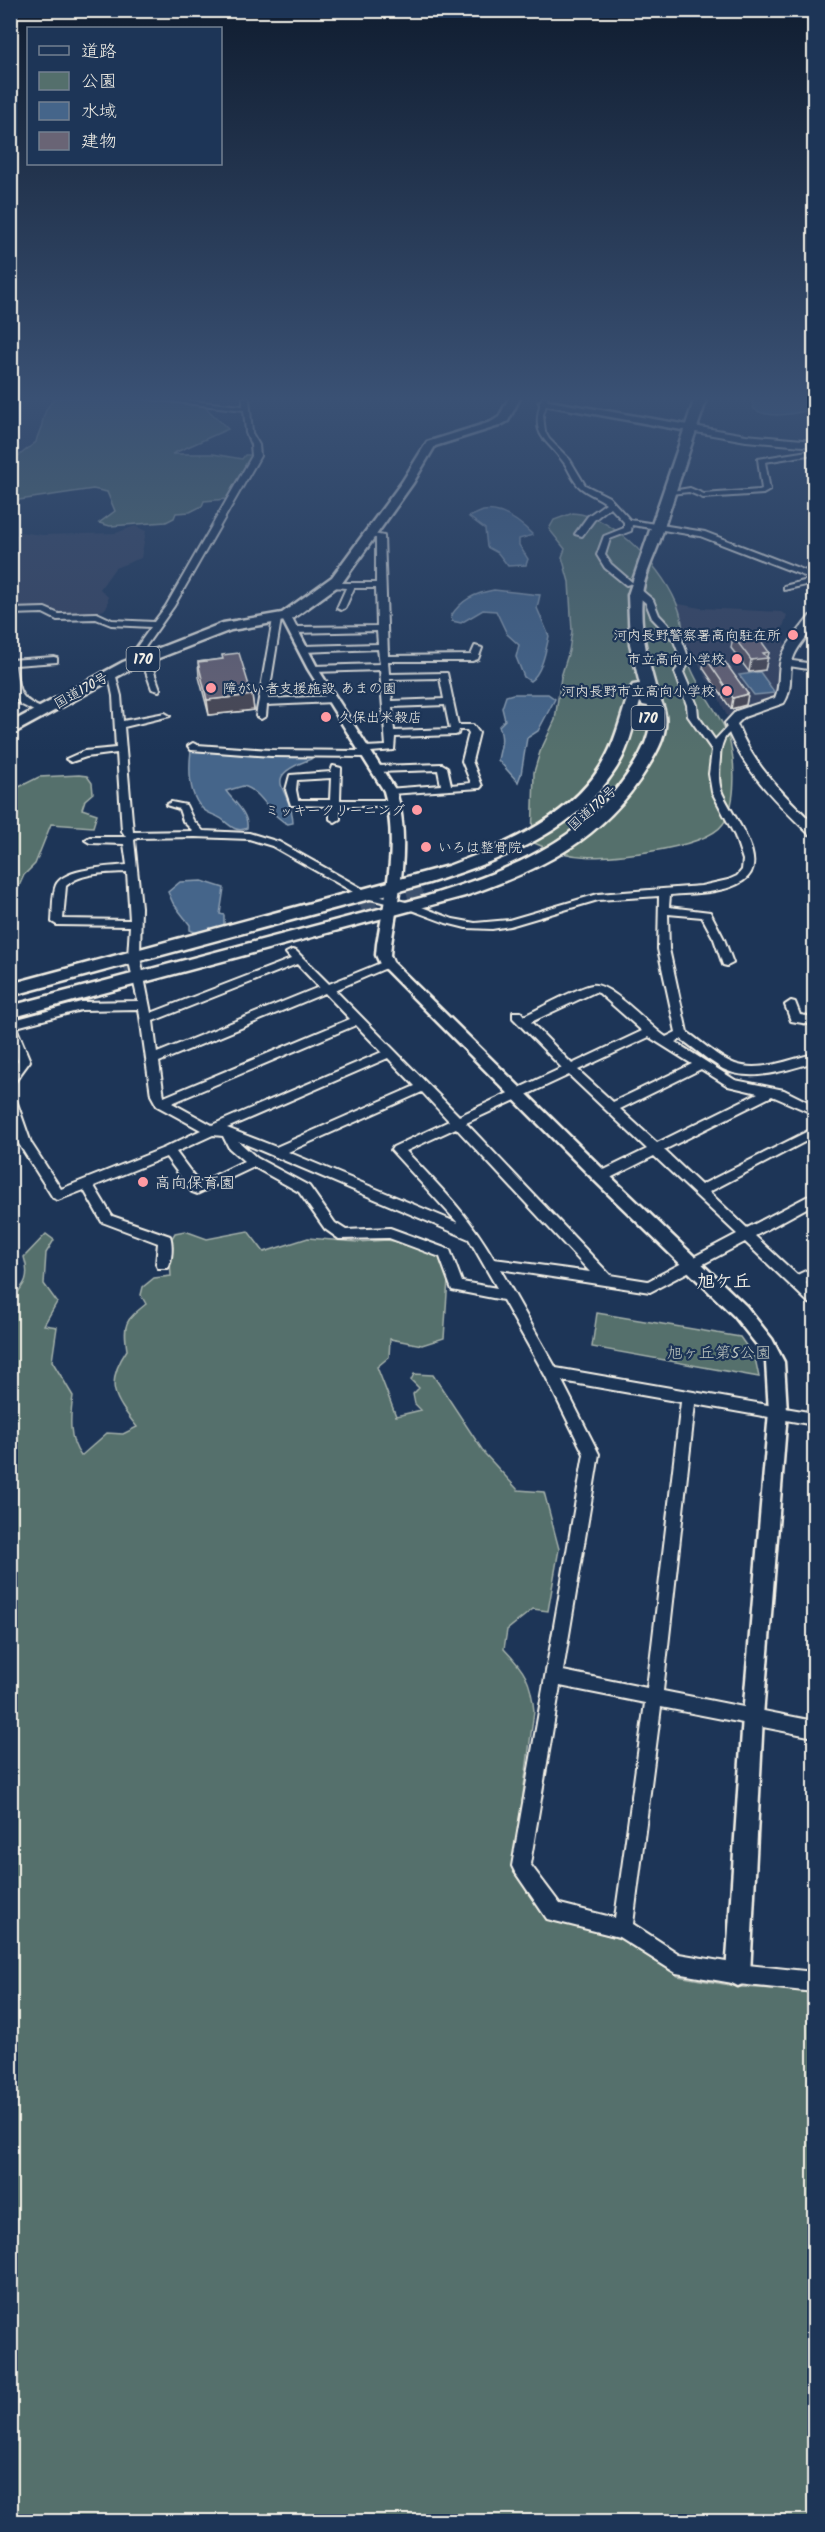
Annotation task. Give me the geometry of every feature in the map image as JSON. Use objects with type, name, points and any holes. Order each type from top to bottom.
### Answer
[{"type":"highway","name":"国道170号","points":[[10,730],[128,665],[228,626],[281,618],[332,585],[382,516]]},
{"type":"highway","name":"国道170号","points":[[421,892],[468,882],[551,844],[609,796],[631,769],[644,740],[648,716],[637,644],[633,587],[656,516]]},
{"type":"highway","name":"国道170号","points":[[653,526],[658,516]]},
{"type":"highway","points":[[10,990],[131,969],[289,940],[391,900],[492,856],[533,835],[565,813],[591,790],[611,763],[624,735],[630,705],[643,688],[659,717],[654,741],[639,771],[619,801],[606,814],[558,849],[520,868],[460,892],[411,907],[391,900],[362,904],[131,969],[10,1006]]},
{"type":"highway","points":[[154,964],[362,904]]},
{"type":"highway","points":[[10,998],[131,969]]},
{"type":"highway","points":[[10,1012],[131,969]]},
{"type":"main road","points":[[814,618],[793,648],[786,663],[786,680],[780,700],[740,714],[731,723],[749,761],[774,791],[814,831]]},
{"type":"street","points":[[128,665],[132,656],[157,625],[221,516]]},
{"type":"street","points":[[579,534],[593,516]]},
{"type":"street","points":[[622,516],[628,522],[702,534],[814,579]]},
{"type":"street","points":[[628,522],[628,529],[607,538],[601,555],[608,566],[650,602],[655,616],[678,640],[686,662],[680,672],[680,678],[692,705],[693,716],[716,749]]},
{"type":"street","points":[[194,746],[194,748],[216,750],[336,754],[391,748],[381,628],[380,536],[368,535]]},
{"type":"street","points":[[787,588],[814,579]]},
{"type":"street","points":[[332,585],[381,586]]},
{"type":"street","points":[[341,608],[351,585]]},
{"type":"street","points":[[10,612],[45,610],[57,617],[97,616],[111,622],[157,625]]},
{"type":"street","points":[[281,618],[294,630],[313,669],[377,769],[395,803],[400,843],[384,944],[383,955],[387,964],[601,1177],[740,1311],[766,1344],[775,1362],[778,1412],[753,1716],[738,1974]]},
{"type":"street","points":[[261,716],[281,618]]},
{"type":"street","points":[[294,630],[381,628]]},
{"type":"street","points":[[303,649],[382,646]]},
{"type":"street","points":[[384,667],[435,657],[472,658],[475,657],[478,648]]},
{"type":"street","points":[[145,658],[156,689]]},
{"type":"street","points":[[42,712],[18,699],[12,687],[11,662],[54,660]]},
{"type":"street","points":[[786,663],[814,667]]},
{"type":"street","points":[[313,669],[384,667],[444,675],[455,732],[390,734]]},
{"type":"street","points":[[111,673],[119,724],[127,831],[133,868],[135,923],[131,969],[145,1012],[157,1095],[161,1103],[221,1131],[474,1235]]},
{"type":"street","points":[[263,702],[333,699]]},
{"type":"street","points":[[387,704],[449,702]]},
{"type":"street","points":[[119,724],[165,716]]},
{"type":"street","points":[[390,791],[477,786],[467,761],[474,733],[470,727],[454,728]]},
{"type":"street","points":[[411,907],[450,922],[491,926],[601,896],[665,893],[727,884],[744,876],[747,850],[717,794],[714,779],[716,749],[720,736],[732,727]]},
{"type":"street","points":[[71,759],[84,754],[120,750]]},
{"type":"street","points":[[335,819],[336,754]]},
{"type":"street","points":[[377,769],[442,767],[447,788]]},
{"type":"street","points":[[336,775],[292,777],[291,790],[294,803],[395,803]]},
{"type":"street","points":[[171,805],[183,807],[188,821],[198,830],[199,835]]},
{"type":"street","points":[[90,840],[199,835],[244,836],[272,842],[362,904]]},
{"type":"street","points":[[133,868],[75,875],[64,880],[61,885],[57,922],[135,923]]},
{"type":"street","points":[[665,893],[663,952],[682,1034],[728,1066],[741,1070],[777,1069],[814,1058]]},
{"type":"street","points":[[663,910],[706,914],[719,939],[727,963]]},
{"type":"street","points":[[10,1080],[24,1061],[10,1026],[81,1006],[145,1012],[295,956],[457,1121],[605,1279]]},
{"type":"street","points":[[152,1060],[387,964]]},
{"type":"street","points":[[814,1110],[780,1093],[732,1083],[650,1032],[603,990],[594,988],[520,1018],[571,1070],[613,1107],[814,1299]]},
{"type":"street","points":[[791,1005],[795,1018],[814,1022]]},
{"type":"street","points":[[161,1103],[359,1020]]},
{"type":"street","points":[[650,1032],[398,1150],[460,1216],[474,1235],[551,1373],[592,1454],[520,1866],[554,1912],[623,1929],[676,1964],[738,1974],[814,1982]]},
{"type":"street","points":[[667,1041],[682,1034]]},
{"type":"street","points":[[10,1100],[25,1144],[58,1195],[221,1131],[390,1053]]},
{"type":"street","points":[[613,1107],[702,1064]]},
{"type":"street","points":[[275,1153],[423,1087]]},
{"type":"street","points":[[601,1177],[771,1091]]},
{"type":"street","points":[[221,1131],[233,1145],[253,1161],[304,1189],[330,1226],[344,1235],[390,1233],[445,1254],[457,1286],[509,1296]]},
{"type":"street","points":[[700,1191],[814,1132]]},
{"type":"street","points":[[168,1151],[197,1189],[244,1168],[253,1161]]},
{"type":"street","points":[[86,1183],[107,1218],[165,1240],[163,1264]]},
{"type":"street","points":[[492,1264],[506,1264],[650,1287],[814,1198]]},
{"type":"street","points":[[797,1282],[814,1272]]},
{"type":"street","points":[[551,1373],[814,1419]]},
{"type":"street","points":[[623,1929],[654,1696],[689,1396]]},
{"type":"street","points":[[553,1677],[814,1729]]},
{"type":"shaded area","points":[[135,526],[146,531],[141,558],[115,568],[100,589],[108,597],[108,605],[104,610],[88,615],[59,615],[47,608],[11,611],[10,542],[19,532],[43,535],[116,533]]},
{"type":"shaded area","name":"市立高向小学校","points":[[669,602],[700,608],[781,612],[787,615],[780,636],[787,647],[777,659],[780,664],[779,690],[774,699],[727,716],[712,683],[707,680],[696,658],[676,630]]},
{"type":"green space","points":[[108,516],[175,516],[166,522],[110,526],[99,523]]},
{"type":"green space","points":[[564,516],[589,516],[605,524],[637,548],[651,563],[673,595],[679,610],[685,650],[692,672],[726,731],[732,752],[734,778],[728,815],[717,830],[699,840],[655,851],[602,857],[561,853],[532,842],[534,772],[540,752],[555,720],[561,677],[572,631],[569,582],[562,557],[565,549],[549,529],[554,520]]},
{"type":"green space","points":[[87,776],[92,783],[93,793],[85,800],[82,809],[97,814],[93,827],[51,824],[35,864],[24,875],[15,895],[11,898],[11,791],[39,777]]},
{"type":"green space","points":[[185,1231],[207,1239],[248,1231],[264,1252],[308,1238],[357,1242],[387,1240],[412,1244],[439,1256],[448,1279],[444,1338],[422,1345],[390,1339],[389,1357],[377,1367],[396,1416],[421,1410],[415,1404],[413,1394],[419,1388],[411,1380],[414,1374],[433,1375],[485,1454],[518,1490],[544,1492],[559,1549],[548,1611],[533,1609],[507,1630],[504,1649],[526,1677],[534,1711],[513,1870],[551,1919],[621,1939],[678,1976],[741,1987],[809,1991],[814,1989],[814,2521],[11,2521],[10,1302],[25,1281],[27,1271],[24,1257],[46,1234],[54,1240],[46,1253],[44,1284],[57,1302],[44,1325],[57,1327],[52,1361],[73,1396],[72,1435],[81,1456],[107,1433],[123,1434],[137,1427],[122,1408],[114,1382],[120,1362],[127,1350],[125,1334],[127,1323],[146,1304],[141,1295],[143,1287],[154,1278],[171,1276],[169,1243],[175,1233]]},
{"type":"green space","name":"旭ヶ丘第5公園","points":[[597,1313],[740,1337],[755,1358],[759,1377],[592,1347]]},
{"type":"water","points":[[508,516],[522,525],[533,535],[519,539],[519,545],[528,559],[526,565],[508,566],[498,553],[487,547],[485,529],[469,517]]},
{"type":"water","points":[[494,590],[540,595],[537,608],[549,636],[538,673],[530,681],[524,677],[516,657],[519,645],[507,634],[496,611],[483,610],[461,623],[452,621],[451,616],[464,602],[475,595]]},
{"type":"water","points":[[760,672],[775,693],[754,695],[739,675]]},
{"type":"water","points":[[548,694],[555,699],[538,731],[527,738],[518,782],[498,760],[502,739],[499,726],[505,720],[502,708],[506,696]]},
{"type":"water","points":[[191,750],[312,755],[311,759],[294,766],[281,779],[281,785],[292,811],[293,823],[288,824],[282,821],[256,793],[243,786],[226,791],[246,818],[247,828],[240,830],[234,828],[221,818],[204,810],[197,802],[192,788]]},
{"type":"water","points":[[202,881],[224,888],[220,914],[224,915],[224,927],[199,934],[190,930],[190,925],[173,903],[168,892],[180,882]]},
{"type":"building","points":[[756,634],[769,652],[763,653],[768,658],[751,660],[733,636]]},
{"type":"building","points":[[239,653],[252,695],[207,700],[198,662],[223,659],[222,655]]},
{"type":"building","points":[[720,655],[748,694],[733,698],[705,657]]},
{"type":"tunnel","points":[[362,912],[425,895]]},
{"type":"tunnel","points":[[126,975],[155,967]]},
{"type":"place","name":"河内長野警察署高向駐在所","points":[[793,635]]},
{"type":"place","name":"市立高向小学校","points":[[737,659]]},
{"type":"place","name":"障がい者支援施設 あまの園","points":[[211,688]]},
{"type":"place","name":"河内長野市立高向小学校","points":[[727,691]]},
{"type":"place","name":"久保出米穀店","points":[[326,717]]},
{"type":"place","name":"ミッキークリーニング","points":[[417,810]]},
{"type":"place","name":"いろは整骨院","points":[[426,847]]},
{"type":"place","name":"高向保育園","points":[[143,1182]]},
{"type":"district","name":"旭ケ丘","points":[[724,1281]]}]
